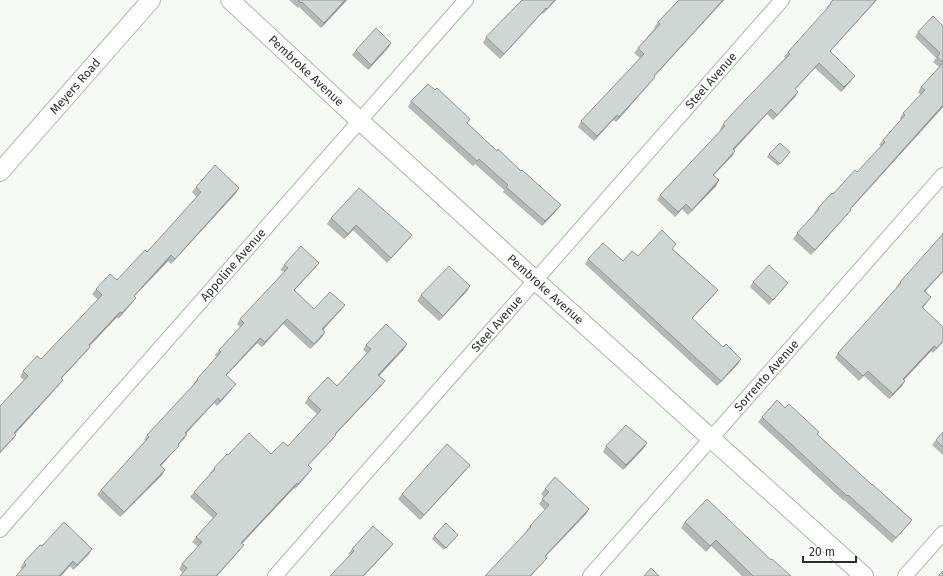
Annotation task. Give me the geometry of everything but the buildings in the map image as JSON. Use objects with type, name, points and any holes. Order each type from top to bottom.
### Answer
[{"type":"street","name":"Meyers Road","points":[[0,172],[151,0]]},
{"type":"street","name":"Pembroke Avenue","points":[[230,0],[360,121],[535,280],[864,576]]},
{"type":"street","name":"Appoline Avenue","points":[[0,530],[466,0]]},
{"type":"street","name":"Steel Avenue","points":[[275,576],[782,0]]},
{"type":"street","name":"Sorrento Avenue","points":[[590,576],[943,175]]},
{"type":"street","points":[[905,576],[943,533]]}]
